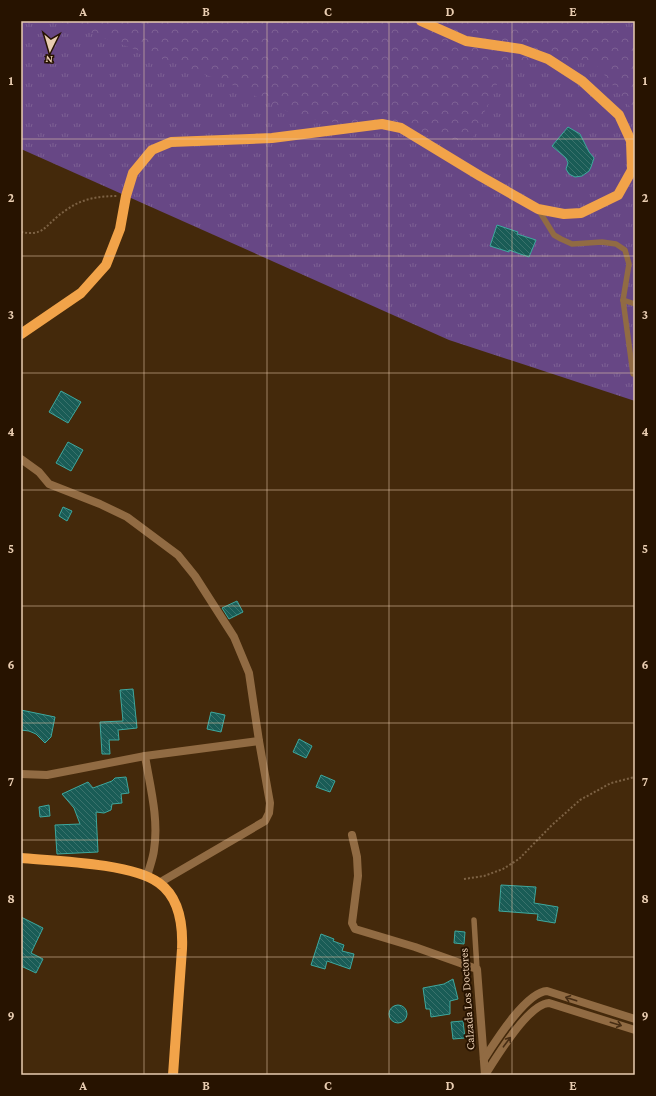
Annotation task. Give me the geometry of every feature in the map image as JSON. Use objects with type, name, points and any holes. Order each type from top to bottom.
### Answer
[{"type":"main road","points":[[21,334],[81,293],[106,265],[120,228],[126,196],[133,173],[152,150],[171,142],[272,138],[382,124],[402,128],[480,176],[538,209],[564,214],[581,213],[618,195],[632,170],[631,141],[619,114],[582,81],[548,59],[521,49],[466,41],[421,21]]},
{"type":"main road","points":[[21,858],[108,866],[135,872],[159,883],[169,893],[179,912],[182,931],[182,949],[172,1075]]},
{"type":"street","points":[[21,459],[39,472],[49,484],[100,504],[127,517],[178,555],[195,576],[234,637],[249,673],[270,803],[265,821],[159,883]]},
{"type":"street","points":[[21,774],[47,775],[144,756],[259,741]]},
{"type":"street","points":[[144,756],[155,820],[154,850],[147,877]]},
{"type":"street","points":[[352,835],[357,857],[358,876],[352,924],[355,929],[416,947],[477,970]]},
{"type":"street","name":"Calzada Los Doctores","points":[[477,970],[485,1075]]},
{"type":"street","points":[[484,1059],[498,1036],[522,1006],[542,991],[547,990],[635,1020]]},
{"type":"street","points":[[485,1075],[504,1046],[528,1015],[545,1003],[635,1030]]},
{"type":"street","points":[[522,1006],[528,1015]]},
{"type":"lane","points":[[538,209],[554,235],[561,240],[572,244],[602,242],[616,244],[625,250],[628,264],[627,280],[623,300],[633,374]]},
{"type":"lane","points":[[623,300],[635,304]]},
{"type":"lane","name":"Calzada Los Doctores","points":[[474,920],[477,970]]},
{"type":"path","points":[[21,232],[31,234],[44,231],[59,215],[75,204],[90,199],[107,196],[126,196]]},
{"type":"path","points":[[464,880],[484,876],[519,859],[552,825],[580,800],[611,783],[635,778]]},
{"type":"green space","points":[[21,21],[635,21],[635,401],[449,340],[21,149]]},
{"type":"green space","points":[[57,21],[602,21],[635,42],[635,113],[594,62],[506,64],[471,142],[299,117],[228,83]]},
{"type":"building","points":[[568,127],[580,134],[589,152],[594,158],[589,171],[582,176],[575,177],[569,174],[566,169],[568,163],[566,158],[552,146]]},
{"type":"building","points":[[497,225],[518,232],[517,234],[536,240],[529,257],[509,250],[509,252],[490,246]]},
{"type":"building","points":[[61,391],[81,402],[68,423],[49,412]]},
{"type":"building","points":[[68,442],[83,450],[71,471],[56,463]]},
{"type":"building","points":[[63,507],[72,511],[67,521],[59,516]]},
{"type":"building","points":[[237,601],[243,612],[229,619],[222,608]]},
{"type":"building","points":[[133,689],[137,728],[118,730],[119,740],[109,740],[110,754],[102,754],[100,722],[123,721],[120,690]]},
{"type":"building","points":[[21,710],[55,717],[51,737],[45,743],[36,734],[21,730]]},
{"type":"building","points":[[211,712],[225,715],[221,732],[207,729]]},
{"type":"building","points":[[299,739],[312,746],[306,758],[293,752]]},
{"type":"building","points":[[321,775],[335,781],[330,792],[316,787]]},
{"type":"building","points":[[126,777],[129,793],[121,794],[122,803],[112,804],[111,810],[104,813],[96,812],[98,852],[57,854],[55,825],[80,824],[74,808],[62,794],[88,782],[93,788],[112,781],[115,778]]},
{"type":"building","points":[[49,805],[50,816],[40,817],[39,807]]},
{"type":"building","points":[[501,885],[536,887],[534,903],[558,907],[555,923],[537,920],[538,914],[499,911]]},
{"type":"building","points":[[21,917],[43,928],[31,953],[43,959],[36,973],[21,966]]},
{"type":"building","points":[[455,931],[465,932],[464,944],[454,943]]},
{"type":"building","points":[[321,934],[344,945],[342,951],[354,954],[350,969],[327,961],[325,969],[311,965]]},
{"type":"building","points":[[453,979],[458,999],[450,1001],[450,1014],[431,1017],[430,1009],[426,1009],[423,988],[444,984]]},
{"type":"building","points":[[398,1005],[404,1008],[407,1014],[404,1020],[398,1023],[392,1020],[389,1014],[392,1008]]},
{"type":"building","points":[[463,1021],[465,1038],[453,1039],[451,1022]]}]
